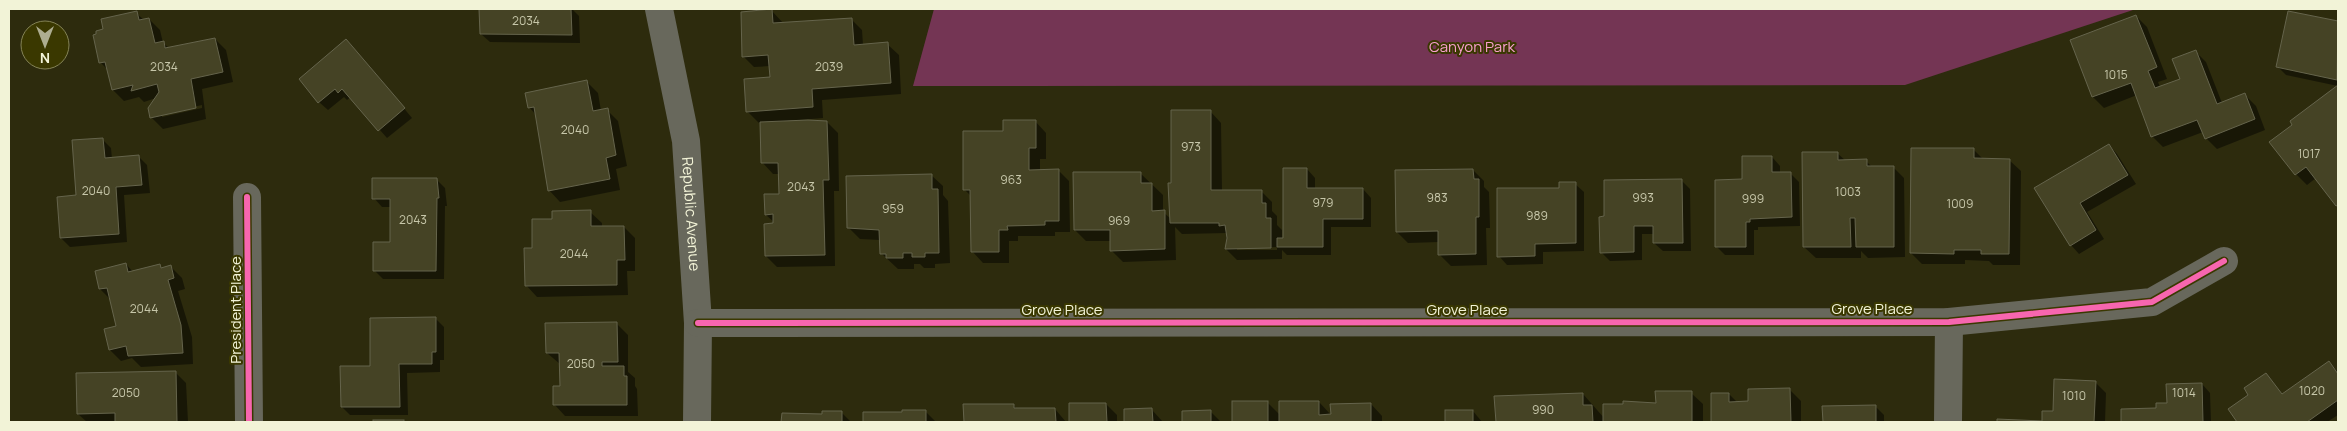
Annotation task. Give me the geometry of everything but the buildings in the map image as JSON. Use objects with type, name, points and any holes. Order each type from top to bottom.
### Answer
[{"type":"street","name":"Republic Avenue","points":[[659,9],[686,141],[698,324],[697,422]]},
{"type":"street","name":"President Place","points":[[247,197],[249,422]]},
{"type":"street","name":"Grove Place","points":[[698,324],[1949,322],[2152,302],[2224,261]]},
{"type":"street","points":[[1948,422],[1949,322]]},
{"type":"green space","name":"Canyon Park","points":[[934,9],[2136,9],[1905,85],[913,86]]},
{"type":"cycle path","points":[[247,197],[249,422]]},
{"type":"cycle path","points":[[698,323],[1949,322],[2152,302],[2224,261]]}]
